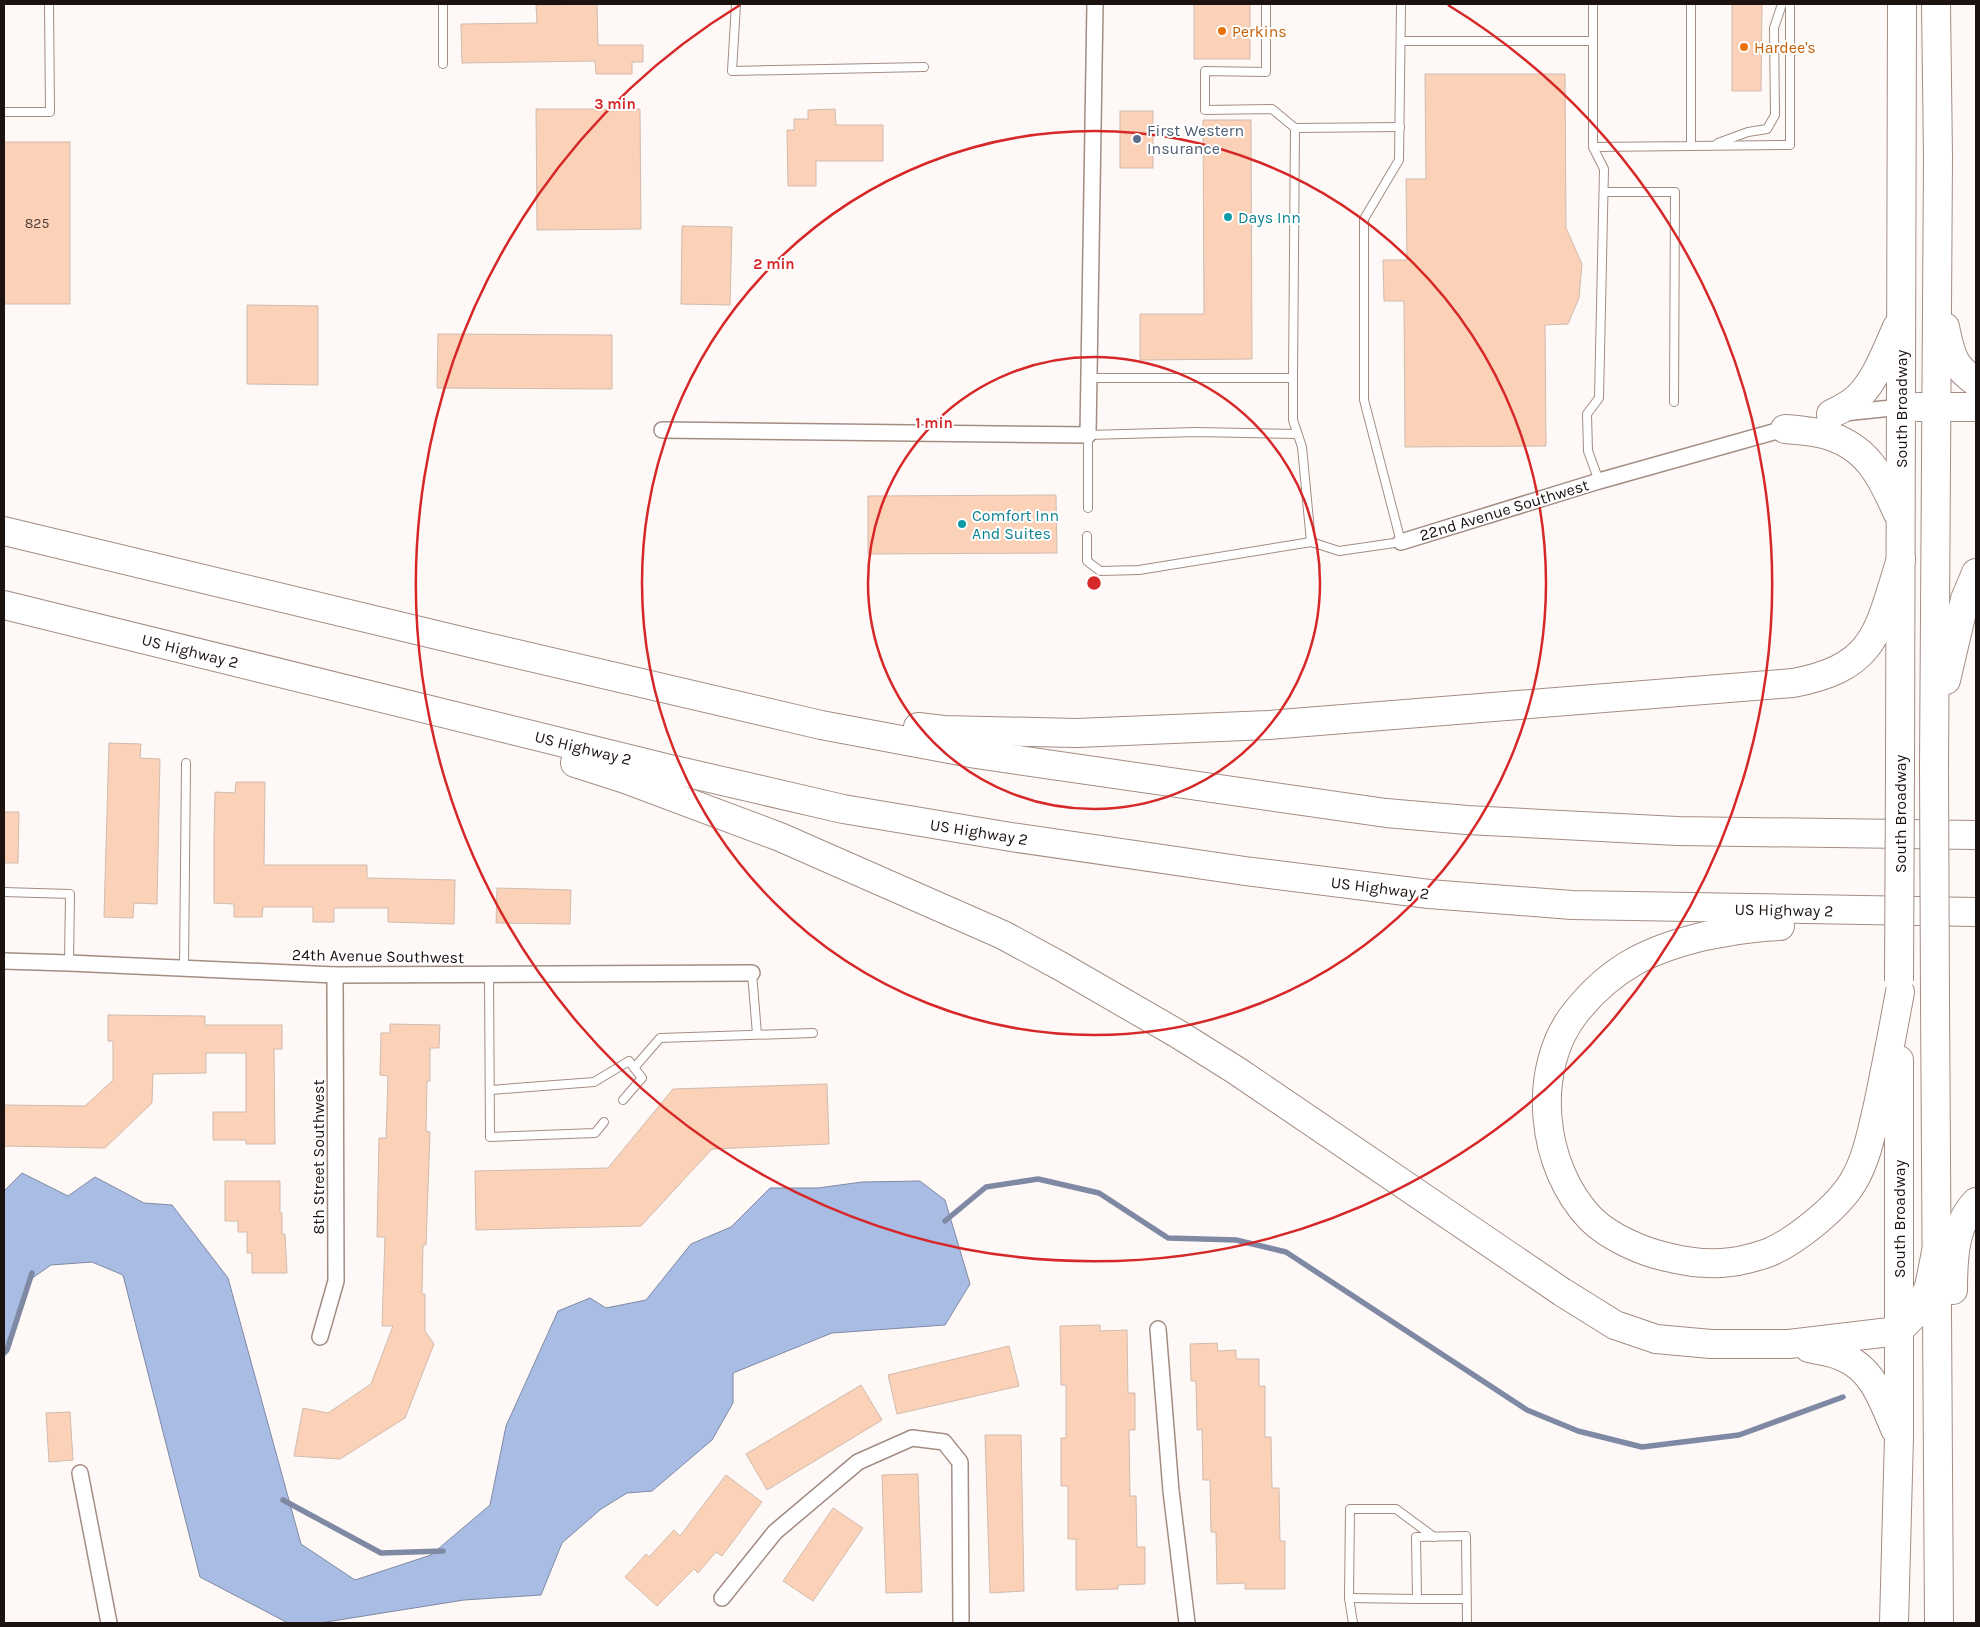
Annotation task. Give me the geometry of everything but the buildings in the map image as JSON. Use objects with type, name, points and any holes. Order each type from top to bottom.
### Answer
[{"type":"highway","name":"South Broadway","points":[[1894,1623],[1899,1437],[1902,4]]},
{"type":"highway","name":"South Broadway","points":[[1936,4],[1938,157],[1934,767],[1939,1623]]},
{"type":"highway","points":[[1937,290],[1951,354],[1959,369],[1976,382]]},
{"type":"highway","points":[[1831,414],[1853,402],[1878,370],[1902,316]]},
{"type":"highway","name":"22nd Avenue Southwest","points":[[1901,407],[1976,407]]},
{"type":"highway","points":[[1785,429],[1823,434],[1848,443],[1867,459],[1882,478],[1900,520]]},
{"type":"highway","points":[[4,531],[460,641],[821,725],[976,754],[1158,779],[1226,792],[1386,813],[1485,821],[1659,830],[1976,835]]},
{"type":"highway","points":[[754,709],[944,730],[1077,733],[1268,725],[1793,683],[1827,675],[1859,656],[1873,639],[1881,622],[1900,559]]},
{"type":"highway","points":[[1934,735],[1965,599],[1976,573]]},
{"type":"highway","name":"US Highway 2","points":[[4,606],[666,768],[843,808],[1011,838],[1245,871],[1428,894],[1572,905],[1976,912]]},
{"type":"highway","points":[[440,713],[515,744],[625,779],[780,837],[1002,935],[1129,1005],[1236,1071],[1615,1326],[1656,1339],[1712,1344],[1789,1344],[1898,1331],[1917,1312],[1929,1286],[1936,1252]]},
{"type":"highway","points":[[1873,911],[1812,926],[1752,927],[1678,942],[1648,953],[1630,963],[1607,980],[1580,1006],[1566,1026],[1549,1068],[1548,1102],[1552,1142],[1566,1183],[1591,1219],[1628,1243],[1652,1254],[1696,1263],[1730,1263],[1769,1253],[1798,1236],[1819,1220],[1853,1182],[1872,1132],[1900,986]]},
{"type":"highway","points":[[1939,1623],[1952,1545],[1953,1263],[1959,1233],[1976,1202]]},
{"type":"highway","points":[[1789,1344],[1843,1356],[1860,1366],[1874,1382],[1899,1437]]},
{"type":"street","points":[[662,430],[1088,435],[1095,4]]},
{"type":"street","name":"22nd Avenue Southwest","points":[[1401,542],[1599,481],[1785,429],[1831,414],[1901,407]]},
{"type":"street","name":"24th Avenue Southwest","points":[[4,961],[69,962],[335,975],[752,973]]},
{"type":"street","name":"8th Street Southwest","points":[[320,1337],[336,1282],[335,975]]},
{"type":"street","points":[[1158,1329],[1171,1491],[1187,1623]]},
{"type":"street","points":[[722,1598],[775,1532],[858,1462],[912,1438],[944,1442],[960,1462],[961,1623]]},
{"type":"street","points":[[80,1472],[109,1623]]},
{"type":"lane","points":[[4,112],[50,112],[49,4]]},
{"type":"lane","points":[[442,4],[443,64]]},
{"type":"lane","points":[[736,4],[732,71],[924,67]]},
{"type":"lane","points":[[1266,4],[1266,72],[1205,71],[1205,110],[1272,109],[1294,128],[1400,127]]},
{"type":"lane","name":"22nd Avenue Southwest","points":[[1401,4],[1399,160],[1364,219],[1364,400],[1401,542]]},
{"type":"lane","points":[[1593,4],[1593,147],[1604,169],[1604,192],[1599,398],[1587,414],[1588,451],[1599,481]]},
{"type":"lane","points":[[1691,4],[1691,146]]},
{"type":"lane","points":[[1711,146],[1748,132],[1767,129],[1775,115],[1774,28],[1782,4]]},
{"type":"lane","points":[[1593,147],[1790,144],[1790,4]]},
{"type":"lane","points":[[1401,42],[1593,42]]},
{"type":"lane","points":[[1294,128],[1294,420],[1302,447],[1311,542]]},
{"type":"lane","points":[[1604,192],[1675,192],[1674,402]]},
{"type":"lane","points":[[1089,378],[1293,378]]},
{"type":"lane","points":[[1088,508],[1088,435],[1196,432],[1297,434]]},
{"type":"lane","points":[[1087,536],[1087,561],[1100,571],[1140,570],[1311,542],[1339,551],[1401,542]]},
{"type":"lane","points":[[184,968],[186,763]]},
{"type":"lane","points":[[4,892],[70,894],[69,962]]},
{"type":"lane","points":[[752,973],[757,1034]]},
{"type":"lane","points":[[488,974],[490,1137],[595,1134],[604,1122]]},
{"type":"lane","points":[[634,1068],[660,1038],[813,1033]]},
{"type":"lane","points":[[490,1090],[594,1082],[629,1061],[642,1078],[623,1100]]},
{"type":"lane","points":[[1353,1623],[1349,1598],[1350,1509],[1396,1509],[1434,1537]]},
{"type":"lane","points":[[1417,1599],[1416,1537],[1466,1536],[1467,1623]]},
{"type":"lane","points":[[1349,1598],[1466,1599]]},
{"type":"water","points":[[22,1173],[68,1196],[95,1177],[144,1203],[172,1205],[228,1278],[301,1544],[355,1580],[431,1555],[490,1505],[506,1426],[558,1311],[590,1298],[606,1308],[646,1300],[691,1244],[731,1227],[770,1188],[818,1188],[862,1182],[920,1181],[945,1200],[970,1284],[945,1325],[832,1333],[733,1373],[733,1403],[712,1440],[652,1491],[627,1493],[601,1509],[562,1543],[541,1595],[464,1600],[320,1623],[288,1623],[200,1577],[123,1275],[92,1262],[51,1265],[28,1281],[4,1352],[4,1191]]},
{"type":"waterway","points":[[945,1221],[986,1187],[1038,1179],[1099,1193],[1168,1238],[1236,1240],[1286,1252],[1527,1410],[1578,1431],[1642,1447],[1739,1435],[1843,1397]]},
{"type":"waterway","points":[[4,1353],[7,1350],[32,1273]]},
{"type":"waterway","points":[[283,1500],[381,1553],[443,1551]]},
{"type":"place","name":"Perkins","points":[[1222,31]]},
{"type":"place","name":"Hardee's","points":[[1744,47]]},
{"type":"place","name":"First Western Insurance","points":[[1137,139]]},
{"type":"place","name":"Days Inn","points":[[1228,217]]},
{"type":"place","name":"Comfort Inn And Suites","points":[[962,524]]}]
